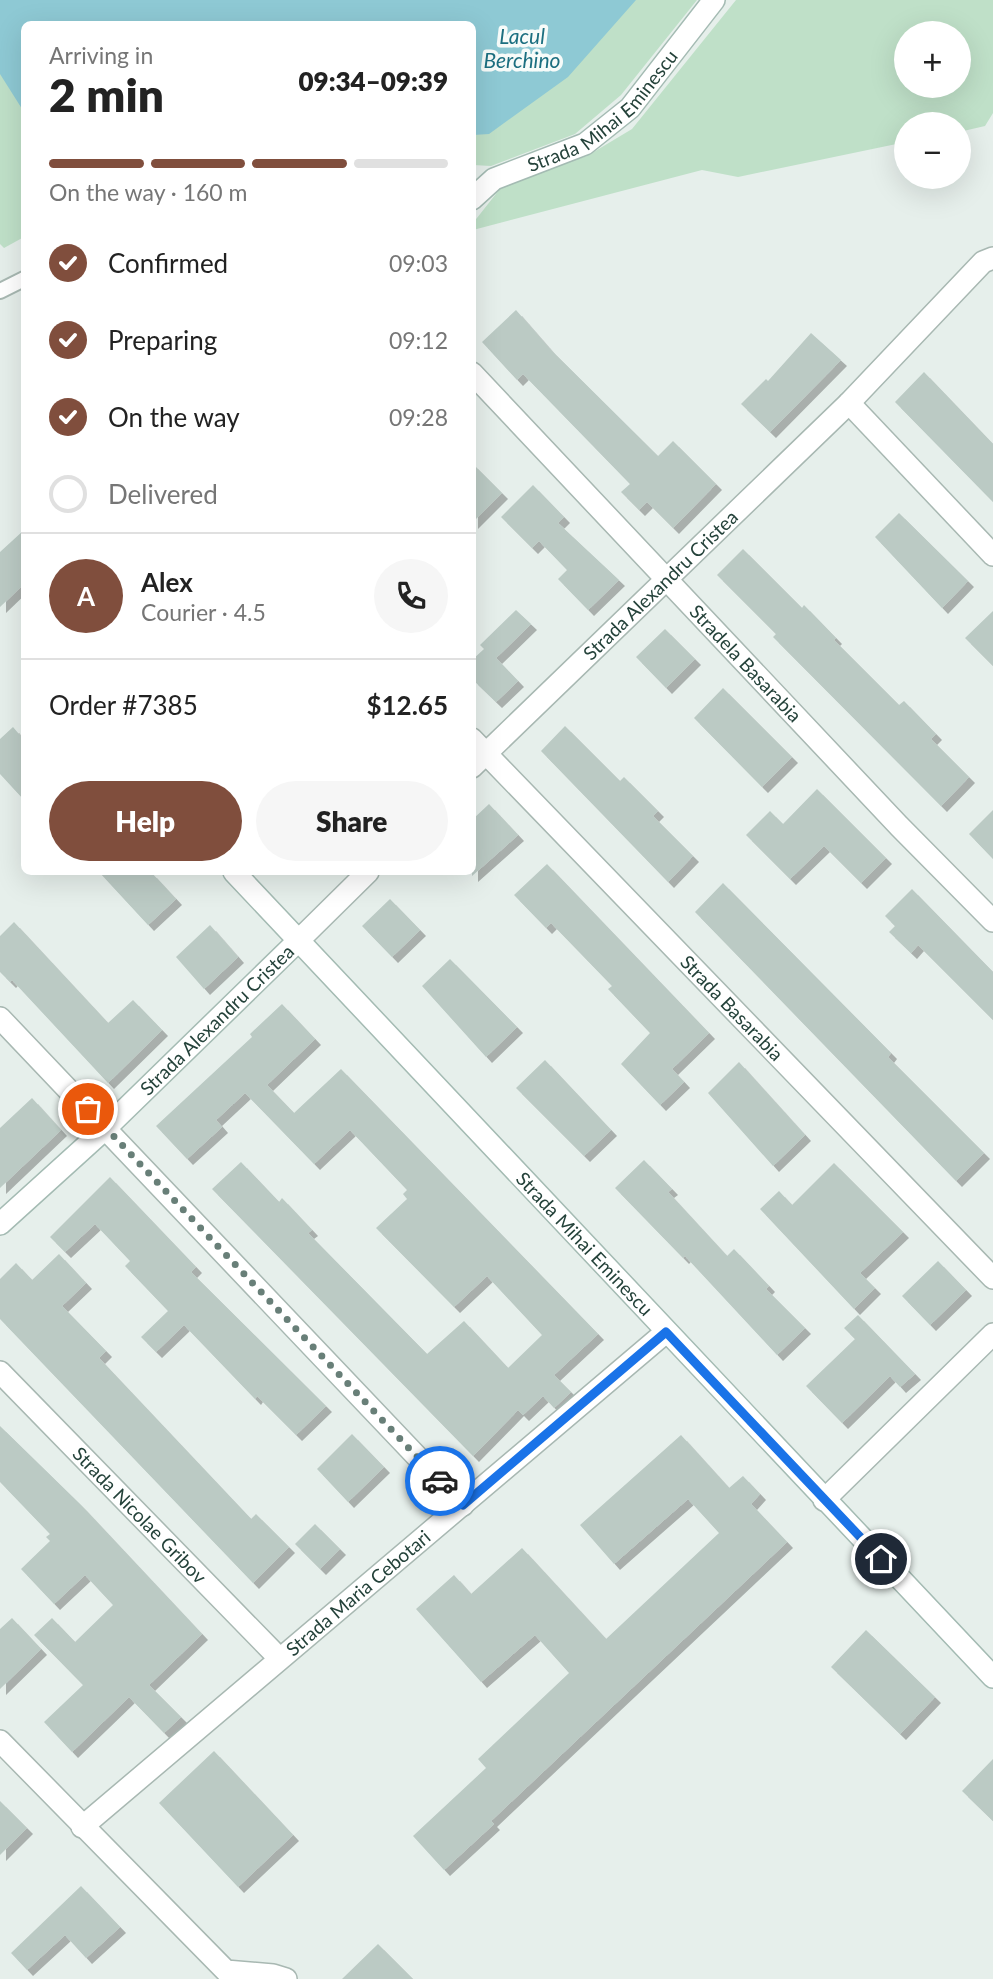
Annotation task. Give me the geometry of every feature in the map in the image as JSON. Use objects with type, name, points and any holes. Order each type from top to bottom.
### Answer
[{"type":"street","name":"Strada Mihai Eminescu","points":[[483,180],[585,144],[630,108],[714,0]]},
{"type":"street","name":"Strada Alexandru Cristea","points":[[477,753],[667,580],[849,403],[983,262],[993,258]]},
{"type":"street","name":"Stradela Basarabia","points":[[476,377],[993,921]]},
{"type":"street","points":[[849,403],[993,555]]},
{"type":"street","name":"Strada Basarabia","points":[[477,753],[993,1278]]},
{"type":"street","name":"Strada Mihai Eminescu","points":[[237,875],[993,1676]]},
{"type":"street","name":"Strada Alexandru Cristea","points":[[0,1224],[106,1128],[365,875]]},
{"type":"street","points":[[0,1018],[463,1505]]},
{"type":"street","name":"Strada Maria Cebotari","points":[[82,1827],[666,1332]]},
{"type":"street","points":[[824,1500],[993,1335]]},
{"type":"street","name":"Strada Nicolae Gribov","points":[[0,1372],[279,1658]]},
{"type":"street","points":[[0,1741],[226,1971],[273,1975],[286,1979]]},
{"type":"lane","points":[[0,290],[21,280]]},
{"type":"green space","name":"Lacul Berchino","points":[[0,0],[697,0],[621,95],[575,134],[491,166],[476,165],[476,21],[21,21],[21,239],[4,248],[0,244]]},
{"type":"green space","points":[[736,0],[993,0],[993,113],[985,126],[971,129],[971,112],[894,112],[894,144],[738,177],[702,170],[476,229],[476,219],[503,185],[587,156],[632,129]]},
{"type":"water","name":"Lacul Berchino","points":[[0,0],[636,0],[568,77],[489,134],[476,135],[476,21],[21,21],[21,107],[0,74]]},
{"type":"building","points":[[516,310],[550,349],[658,456],[673,441],[716,484],[673,528],[647,502],[639,510],[621,492],[630,484],[523,374],[517,380],[482,342]]},
{"type":"building","points":[[811,333],[841,360],[770,432],[741,404],[766,379],[768,381]]},
{"type":"building","points":[[924,372],[993,444],[993,502],[895,402]]},
{"type":"building","points":[[476,467],[502,493],[476,519]]},
{"type":"building","points":[[533,485],[564,517],[558,523],[619,580],[588,610],[558,579],[567,570],[539,541],[532,548],[501,517]]},
{"type":"building","points":[[899,513],[968,581],[942,608],[875,537]]},
{"type":"building","points":[[21,533],[21,587],[0,607],[0,552]]},
{"type":"building","points":[[743,549],[802,608],[804,605],[836,638],[834,640],[899,705],[904,701],[936,734],[931,739],[969,777],[941,806],[773,637],[776,634],[717,575]]},
{"type":"building","points":[[516,610],[531,624],[496,658],[518,681],[496,702],[476,683],[476,656],[484,649],[480,645]]},
{"type":"building","points":[[993,611],[993,666],[965,638]]},
{"type":"building","points":[[665,629],[695,659],[666,688],[636,657]]},
{"type":"building","points":[[723,688],[792,757],[762,787],[694,718]]},
{"type":"building","points":[[565,726],[620,781],[624,777],[658,811],[653,816],[693,856],[668,882],[541,751]]},
{"type":"building","points":[[13,727],[21,736],[21,797],[0,774],[0,739]]},
{"type":"building","points":[[817,789],[886,858],[861,883],[824,846],[790,879],[746,835],[770,811],[783,824]]},
{"type":"building","points":[[489,804],[518,835],[476,872],[476,816]]},
{"type":"building","points":[[993,810],[993,859],[969,834]]},
{"type":"building","points":[[547,864],[709,1033],[672,1069],[684,1082],[660,1105],[621,1064],[650,1033],[608,989],[612,986],[551,923],[546,928],[514,895]]},
{"type":"building","points":[[102,875],[154,875],[176,899],[148,925]]},
{"type":"building","points":[[723,883],[891,1053],[888,1057],[984,1153],[956,1181],[695,912]]},
{"type":"building","points":[[912,889],[993,972],[993,1020],[918,945],[911,953],[889,932],[895,926],[885,916]]},
{"type":"building","points":[[390,899],[420,930],[392,957],[362,926]]},
{"type":"building","points":[[14,922],[108,1023],[133,1000],[162,1030],[108,1083],[12,980],[10,982],[0,972],[0,936]]},
{"type":"building","points":[[210,925],[238,957],[204,989],[176,957]]},
{"type":"building","points":[[450,959],[517,1027],[486,1057],[422,986]]},
{"type":"building","points":[[282,1004],[315,1039],[267,1085],[294,1113],[341,1069],[598,1334],[554,1375],[571,1392],[554,1408],[543,1396],[523,1415],[518,1410],[473,1456],[212,1189],[241,1162],[279,1202],[282,1198],[312,1230],[308,1233],[427,1354],[464,1321],[508,1368],[542,1335],[487,1276],[454,1307],[376,1228],[407,1199],[403,1194],[407,1190],[350,1130],[314,1164],[245,1093],[216,1120],[222,1127],[187,1159],[156,1126],[252,1037],[250,1034]]},
{"type":"building","points":[[545,1060],[611,1130],[584,1156],[516,1088]]},
{"type":"building","points":[[739,1062],[805,1135],[773,1166],[708,1093]]},
{"type":"building","points":[[32,1098],[61,1130],[0,1188],[0,1128]]},
{"type":"building","points":[[644,1160],[672,1189],[668,1192],[727,1256],[734,1249],[769,1286],[766,1289],[805,1328],[777,1355],[685,1256],[683,1258],[615,1188]]},
{"type":"building","points":[[834,1163],[903,1232],[860,1273],[875,1288],[854,1309],[760,1209],[779,1191],[792,1205]]},
{"type":"building","points":[[110,1177],[196,1267],[191,1272],[326,1406],[296,1435],[257,1396],[255,1399],[184,1325],[156,1352],[141,1337],[168,1311],[125,1266],[130,1261],[95,1224],[65,1252],[50,1237]]},
{"type":"building","points":[[59,1254],[86,1283],[62,1306],[106,1351],[99,1358],[251,1519],[256,1514],[289,1547],[253,1583],[0,1319],[0,1279],[16,1263],[32,1280]]},
{"type":"building","points":[[938,1261],[966,1290],[930,1325],[902,1296]]},
{"type":"building","points":[[858,1315],[915,1374],[900,1387],[890,1376],[842,1423],[806,1386],[855,1339],[844,1328]]},
{"type":"building","points":[[0,1426],[81,1505],[202,1634],[149,1685],[181,1717],[164,1733],[129,1697],[72,1752],[44,1722],[83,1685],[34,1635],[52,1618],[75,1642],[113,1605],[85,1575],[54,1604],[21,1569],[50,1541],[46,1537],[50,1534],[0,1482]]},
{"type":"building","points":[[352,1434],[384,1467],[348,1502],[317,1469]]},
{"type":"building","points":[[681,1435],[729,1488],[743,1476],[760,1494],[751,1504],[787,1542],[491,1821],[494,1824],[444,1870],[413,1836],[486,1768],[478,1759],[569,1673],[535,1635],[481,1682],[416,1609],[454,1575],[471,1594],[522,1548],[606,1639],[719,1533],[688,1499],[614,1564],[580,1525]]},
{"type":"building","points":[[315,1524],[340,1549],[320,1569],[295,1544]]},
{"type":"building","points":[[12,1618],[41,1649],[0,1689],[0,1629]]},
{"type":"building","points":[[866,1630],[935,1697],[900,1734],[831,1667]]},
{"type":"building","points":[[214,1751],[293,1835],[238,1887],[159,1803]]},
{"type":"building","points":[[993,1759],[993,1821],[962,1791]]},
{"type":"building","points":[[0,1801],[27,1828],[0,1855]]},
{"type":"building","points":[[81,1886],[120,1927],[86,1958],[65,1935],[27,1970],[11,1953]]},
{"type":"building","points":[[378,1944],[413,1979],[342,1979]]},
{"type":"way so far","points":[[88,1109],[440,1481]]},
{"type":"route","points":[[440,1481],[463,1505],[666,1332],[881,1559]]}]
